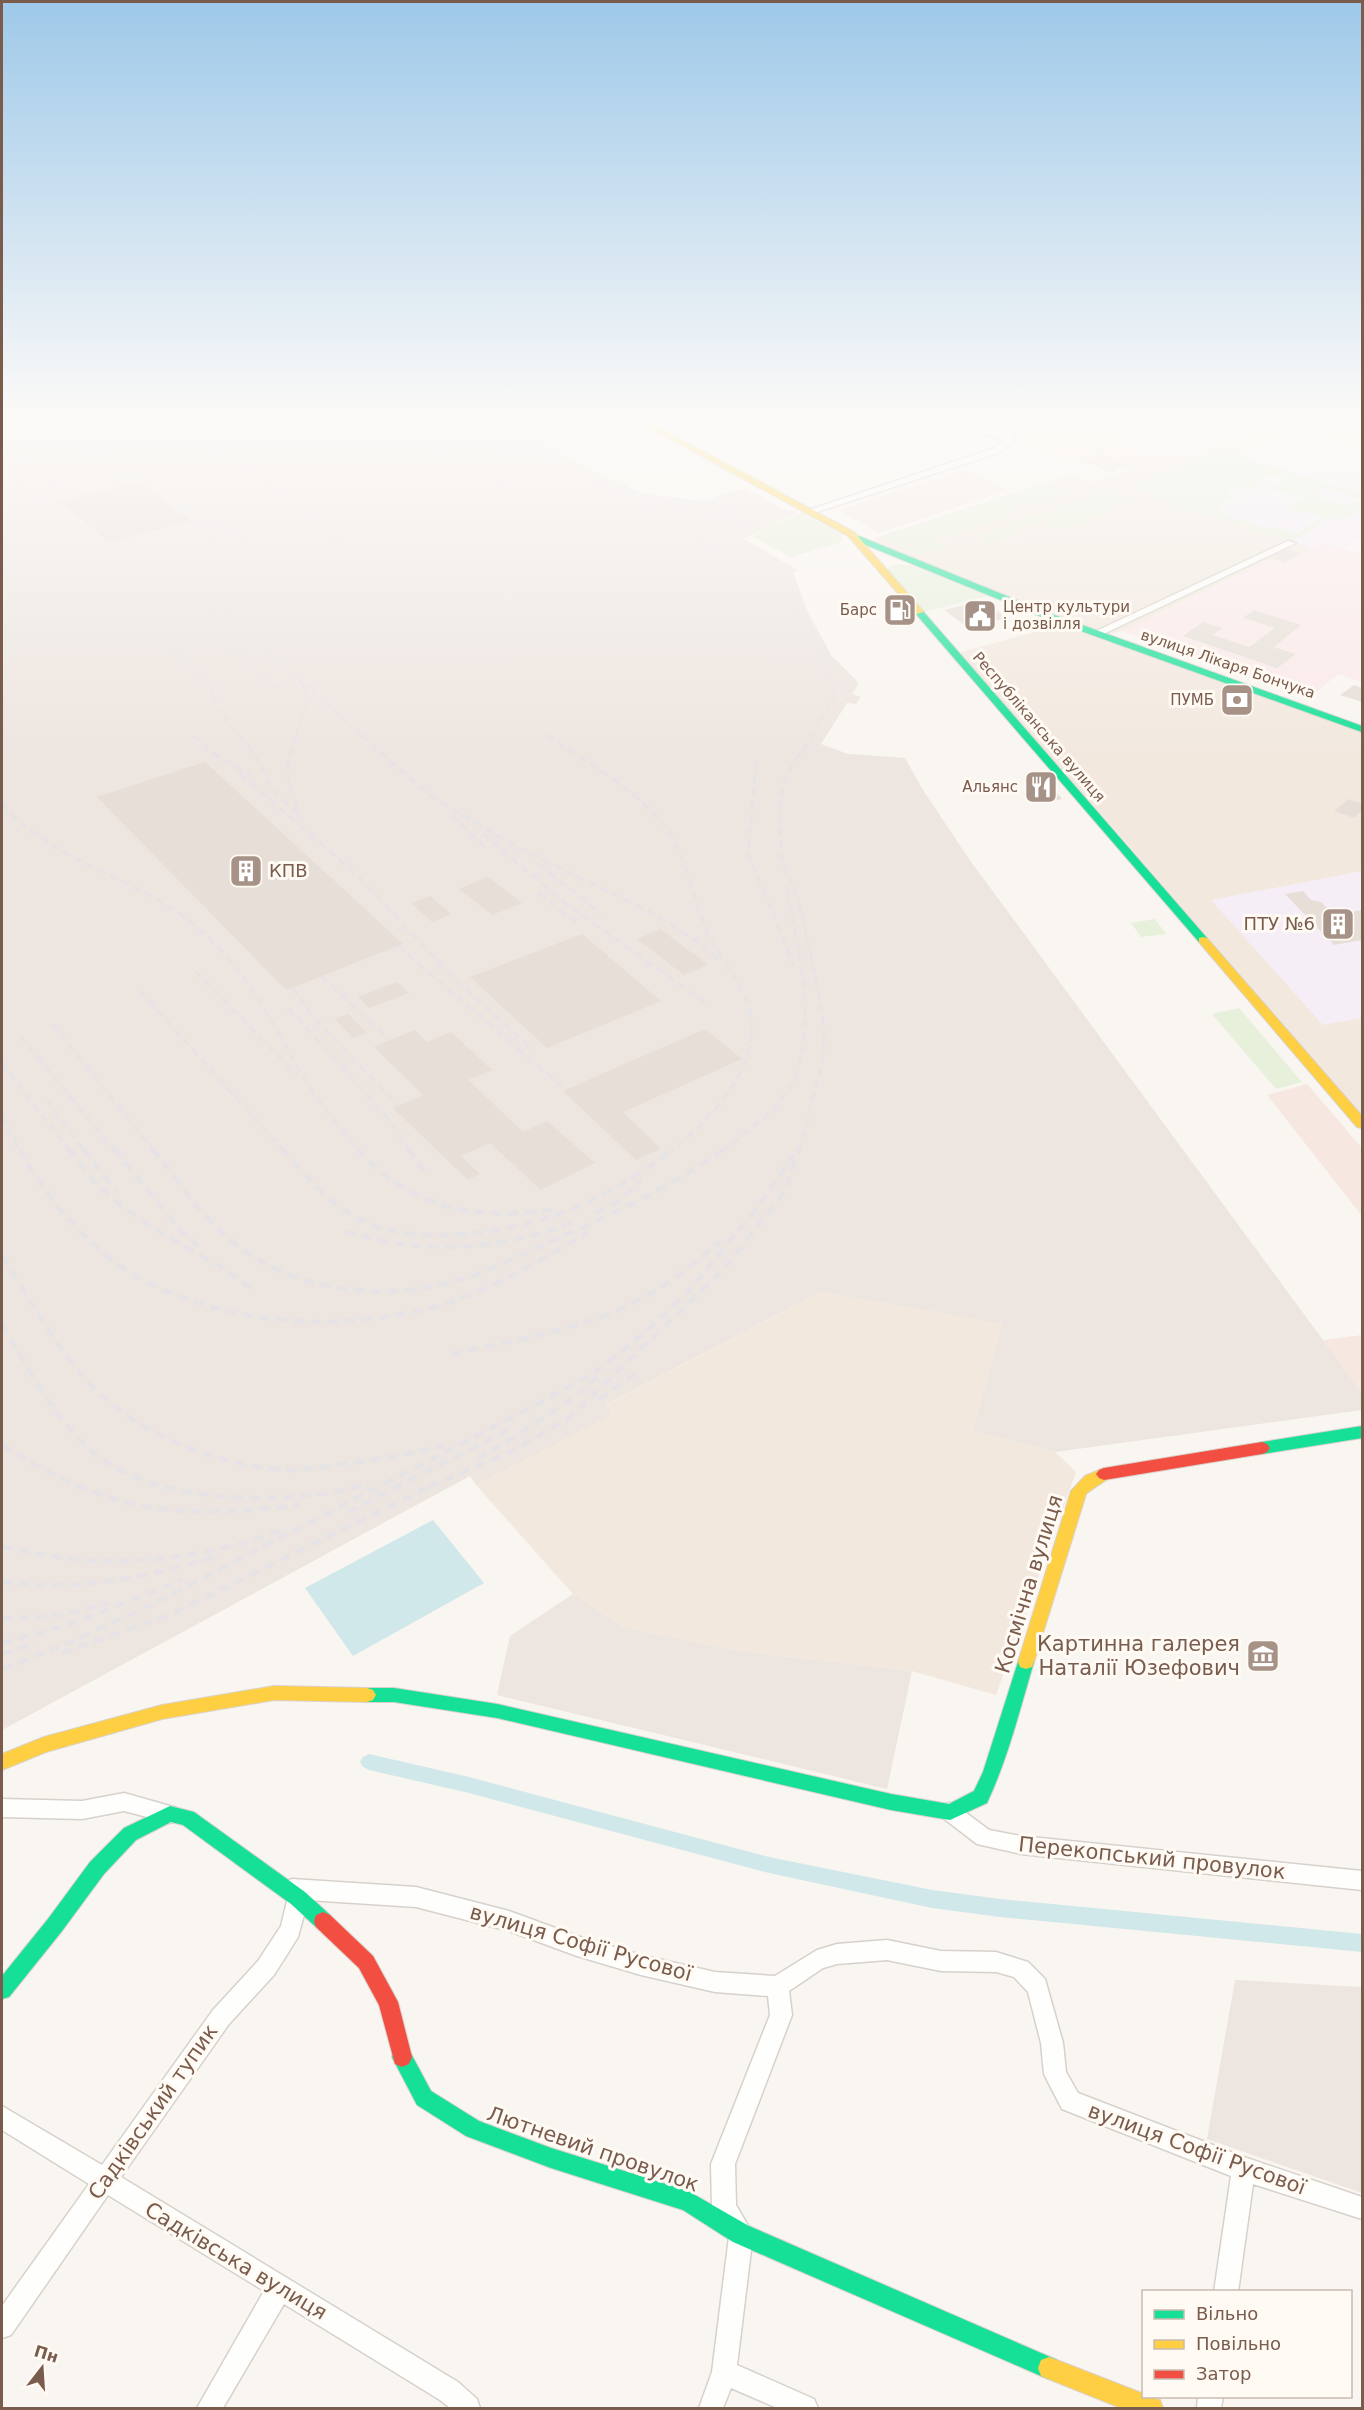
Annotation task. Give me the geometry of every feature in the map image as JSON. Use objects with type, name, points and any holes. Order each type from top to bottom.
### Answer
[{"type":"street","name":"Республіканська вулиця","points":[[846,531],[851,534],[1362,1124]]},
{"type":"street","name":"вулиця Лікаря Бончука","points":[[851,534],[916,565],[1095,634],[1362,729]]},
{"type":"street","points":[[1095,634],[1291,543]]},
{"type":"street","points":[[881,571],[888,563],[894,561],[916,565]]},
{"type":"street","name":"Космічна вулиця","points":[[950,1812],[981,1797],[992,1772],[1079,1491],[1086,1482],[1099,1475],[1134,1468],[1362,1432]]},
{"type":"street","points":[[2,1762],[44,1745],[173,1710],[274,1693],[394,1695],[497,1711],[880,1799],[950,1812]]},
{"type":"street","points":[[2,1808],[82,1810],[124,1803],[170,1814]]},
{"type":"street","name":"Перекопський провулок","points":[[950,1812],[984,1838],[1021,1845],[1362,1881]]},
{"type":"street","points":[[2,1990],[55,1925],[97,1868],[130,1834],[170,1814]]},
{"type":"street","name":"Лютневий провулок","points":[[170,1814],[188,1818],[292,1893],[366,1962],[388,2002],[403,2060],[424,2098],[473,2129],[551,2158],[688,2201],[741,2235],[1098,2389],[1152,2409]]},
{"type":"street","name":"вулиця Софії Русової","points":[[292,1893],[416,1898],[509,1921],[577,1946],[641,1965],[716,1982],[778,1986],[817,1960],[837,1954],[887,1950],[941,1961],[996,1962],[1020,1969],[1037,1986],[1052,2043],[1055,2074],[1070,2102],[1244,2169],[1362,2208]]},
{"type":"street","name":"Садківський тупик","points":[[2,2326],[221,2017],[266,1968],[291,1930],[292,1893]]},
{"type":"street","points":[[711,2409],[724,2372],[741,2235],[724,2208],[723,2164],[781,2014],[778,1986]]},
{"type":"street","name":"Садківська вулиця","points":[[2,2117],[450,2391],[468,2409]]},
{"type":"street","points":[[1226,2290],[1244,2169]]},
{"type":"street","points":[[209,2409],[280,2287]]},
{"type":"street","points":[[724,2372],[805,2409]]},
{"type":"shaded area","points":[[2,531],[758,531],[744,539],[798,570],[793,572],[807,610],[831,655],[859,683],[852,694],[861,697],[856,704],[847,703],[821,744],[848,754],[905,758],[923,790],[969,859],[1362,1393],[1362,1410],[1055,1452],[973,1431],[1002,1324],[821,1292],[605,1405],[612,1415],[476,1485],[470,1476],[2,1730]]},
{"type":"shaded area","points":[[894,531],[1259,531],[1311,548],[1283,564],[1272,560],[1122,631],[1105,636],[873,543],[877,537]]},
{"type":"shaded area","points":[[1259,531],[1362,531],[1362,539],[1344,549],[1322,542],[1311,548]]},
{"type":"shaded area","points":[[1322,542],[1362,554],[1362,682],[1338,674],[1311,697],[1122,631],[1272,560],[1283,564]]},
{"type":"shaded area","points":[[1064,624],[1362,731],[1362,1115],[1118,833],[958,653]]},
{"type":"shaded area","points":[[1362,871],[1362,1018],[1323,1025],[1211,900]]},
{"type":"shaded area","points":[[1307,1084],[1362,1148],[1362,1216],[1267,1095]]},
{"type":"shaded area","points":[[821,1292],[1002,1324],[973,1431],[1055,1452],[1076,1472],[996,1695],[912,1671],[738,1651],[622,1627],[573,1594],[476,1485],[612,1415],[604,1406]]},
{"type":"shaded area","points":[[1362,1335],[1362,1393],[1323,1340]]},
{"type":"shaded area","points":[[573,1594],[622,1627],[738,1651],[912,1671],[887,1789],[497,1695],[510,1636]]},
{"type":"shaded area","points":[[1235,1980],[1362,1987],[1362,2193],[1207,2139]]},
{"type":"green space","points":[[760,531],[836,531],[843,538],[839,543],[791,557],[751,536]]},
{"type":"green space","points":[[898,531],[964,531],[948,537],[943,534],[933,538],[950,546],[919,555],[879,538]]},
{"type":"green space","points":[[991,531],[1024,533],[988,546],[976,537]]},
{"type":"green space","points":[[1259,531],[1308,531],[1292,542]]},
{"type":"green space","points":[[895,564],[911,565],[989,596],[923,612],[887,569]]},
{"type":"green space","points":[[1155,919],[1166,934],[1141,937],[1131,923]]},
{"type":"green space","points":[[1239,1008],[1302,1082],[1276,1089],[1212,1014]]},
{"type":"water","points":[[433,1520],[484,1583],[353,1656],[305,1588]]},
{"type":"building","points":[[96,531],[150,531],[109,542]]},
{"type":"building","points":[[1288,549],[1301,554],[1284,562],[1271,557]]},
{"type":"building","name":"Центр культури і дозвілля","points":[[977,602],[988,609],[993,608],[1008,618],[968,628],[944,610]]},
{"type":"building","points":[[1254,610],[1301,625],[1274,647],[1296,654],[1277,668],[1183,636],[1203,622],[1222,628],[1213,635],[1249,647],[1275,628],[1243,618]]},
{"type":"building","points":[[1354,685],[1362,688],[1362,702],[1340,695]]},
{"type":"building","name":"КПВ","points":[[205,762],[403,944],[286,990],[97,797]]},
{"type":"building","name":"Альянс","points":[[1043,777],[1062,799],[1045,802],[1024,780]]},
{"type":"building","points":[[1349,799],[1362,804],[1362,810],[1354,818],[1334,811]]},
{"type":"building","points":[[488,877],[522,903],[492,915],[459,889]]},
{"type":"building","name":"ПТУ №6","points":[[1303,891],[1311,900],[1321,902],[1334,915],[1362,910],[1362,940],[1334,945],[1285,894]]},
{"type":"building","points":[[430,896],[451,914],[432,922],[411,903]]},
{"type":"building","points":[[660,929],[708,965],[684,975],[637,939]]},
{"type":"building","points":[[582,934],[661,1001],[547,1048],[470,977]]},
{"type":"building","points":[[397,982],[409,993],[369,1008],[358,997]]},
{"type":"building","points":[[348,1014],[367,1033],[353,1038],[335,1019]]},
{"type":"building","points":[[705,1029],[742,1059],[623,1112],[661,1149],[636,1160],[563,1091]]},
{"type":"building","points":[[415,1030],[427,1042],[451,1032],[492,1070],[468,1080],[523,1132],[547,1121],[595,1163],[541,1190],[490,1143],[461,1156],[480,1174],[468,1180],[393,1108],[423,1095],[374,1047]]},
{"type":"waterway","points":[[369,1762],[469,1785],[769,1865],[932,1899],[1000,1908],[1362,1943]]},
{"type":"railway","points":[[210,531],[214,536],[220,557],[221,597],[233,621],[301,682]]},
{"type":"railway","points":[[228,531],[290,559],[358,604]]},
{"type":"railway","points":[[328,531],[343,550],[357,561]]},
{"type":"railway","points":[[685,531],[774,583],[798,612],[834,684],[833,699],[812,736]]},
{"type":"railway","points":[[129,537],[201,591]]},
{"type":"railway","points":[[194,586],[208,602],[229,644],[280,689]]},
{"type":"railway","points":[[3,623],[30,645]]},
{"type":"railway","points":[[2,635],[12,650]]},
{"type":"railway","points":[[210,636],[232,652]]},
{"type":"railway","points":[[169,647],[208,684],[221,714],[240,736]]},
{"type":"railway","points":[[296,736],[307,702],[301,682]]},
{"type":"railway","points":[[301,682],[363,736]]},
{"type":"railway","points":[[239,735],[253,751],[273,790],[303,818]]},
{"type":"railway","points":[[296,735],[289,757],[288,773],[299,810]]},
{"type":"railway","points":[[361,735],[429,795],[520,849],[651,912],[699,943],[718,960]]},
{"type":"railway","points":[[547,735],[621,785],[655,815],[669,832],[679,850],[709,936],[746,999],[751,1021],[750,1043],[744,1064],[720,1104],[671,1151]]},
{"type":"railway","points":[[799,1151],[822,1064],[824,1039],[822,1012],[801,909],[781,857],[780,809],[783,784],[791,767],[813,735]]},
{"type":"railway","points":[[193,736],[223,760],[250,775]]},
{"type":"railway","points":[[756,762],[748,853],[794,966]]},
{"type":"railway","points":[[240,774],[355,873],[453,977],[535,1052]]},
{"type":"railway","points":[[2,804],[23,825],[47,842],[177,912],[218,947],[247,982],[304,1078],[337,1125],[359,1151]]},
{"type":"railway","points":[[451,815],[486,848]]},
{"type":"railway","points":[[482,833],[564,902],[710,1006]]},
{"type":"railway","points":[[539,864],[601,914]]},
{"type":"railway","points":[[722,1151],[775,1106],[789,1088],[799,1066],[804,1041],[804,988],[786,885]]},
{"type":"railway","points":[[539,893],[576,923]]},
{"type":"railway","points":[[398,946],[566,1090]]},
{"type":"railway","points":[[195,971],[298,1076]]},
{"type":"railway","points":[[321,976],[390,1040]]},
{"type":"railway","points":[[293,987],[311,1015],[398,1105]]},
{"type":"railway","points":[[140,991],[284,1151]]},
{"type":"railway","points":[[288,1008],[385,1115],[410,1151]]},
{"type":"railway","points":[[52,1024],[154,1151]]},
{"type":"railway","points":[[20,1036],[115,1151]]},
{"type":"railway","points":[[2,1063],[70,1151]]},
{"type":"railway","points":[[47,1100],[84,1151]]},
{"type":"railway","points":[[2,1116],[20,1151]]},
{"type":"railway","points":[[19,1149],[43,1187],[72,1223],[124,1269],[176,1295],[211,1307],[247,1315],[321,1322],[394,1316],[430,1308],[492,1285],[589,1232]]},
{"type":"railway","points":[[69,1149],[91,1178],[115,1201],[154,1229],[220,1266],[255,1291]]},
{"type":"railway","points":[[83,1149],[116,1191]]},
{"type":"railway","points":[[114,1149],[182,1232],[202,1250]]},
{"type":"railway","points":[[153,1149],[202,1212],[243,1250],[270,1266],[299,1278],[329,1286],[391,1291],[452,1282],[489,1270],[639,1200],[682,1177],[724,1149]]},
{"type":"railway","points":[[282,1149],[331,1200],[367,1223],[395,1232],[443,1235],[506,1229],[565,1212],[621,1185],[673,1149]]},
{"type":"railway","points":[[409,1149],[426,1175]]},
{"type":"railway","points":[[429,1487],[510,1452],[569,1418],[724,1269],[786,1190],[799,1149]]},
{"type":"railway","points":[[359,1151],[378,1170],[401,1186],[449,1207],[475,1212],[501,1213],[558,1209]]},
{"type":"railway","points":[[2,1669],[71,1642],[155,1603],[549,1398],[598,1370],[651,1327],[688,1292],[762,1202],[793,1155]]},
{"type":"railway","points":[[596,1213],[618,1201],[642,1180]]},
{"type":"railway","points":[[345,1232],[418,1246],[465,1246],[533,1235],[577,1221]]},
{"type":"railway","points":[[452,1354],[554,1332],[627,1306],[668,1282],[720,1241]]},
{"type":"railway","points":[[2,1256],[57,1343],[96,1390],[136,1422],[186,1447],[240,1464],[291,1470],[371,1460],[444,1446]]},
{"type":"railway","points":[[2,1325],[67,1426],[95,1454],[122,1471],[154,1484],[227,1497],[303,1496],[368,1484]]},
{"type":"railway","points":[[599,1399],[638,1372]]},
{"type":"railway","points":[[477,1459],[557,1409],[601,1374]]},
{"type":"railway","points":[[348,1512],[508,1430]]},
{"type":"railway","points":[[2,1445],[76,1485],[110,1498],[144,1506],[179,1511],[215,1512],[299,1505]]},
{"type":"railway","points":[[62,1653],[172,1614],[436,1483]]},
{"type":"railway","points":[[2,1546],[72,1559],[143,1560],[178,1557],[213,1550],[281,1530]]},
{"type":"railway","points":[[2,1582],[58,1585],[112,1580],[166,1570],[220,1555]]},
{"type":"railway","points":[[2,1643],[71,1624],[182,1580]]},
{"type":"railway","points":[[2,1619],[60,1615],[109,1604]]},
{"type":"railway","points":[[2,1654],[36,1643]]},
{"type":"traffic: fast","points":[[859,539],[1046,615],[1362,729]]},
{"type":"traffic: fast","points":[[919,612],[1203,940]]},
{"type":"traffic: fast","points":[[1262,1448],[1362,1432]]},
{"type":"traffic: fast","points":[[367,1695],[394,1695],[497,1711],[891,1802],[950,1812],[981,1797],[992,1772],[1026,1662]]},
{"type":"traffic: fast","points":[[2,1990],[55,1925],[97,1868],[130,1834],[170,1814],[188,1818],[298,1898],[323,1921]]},
{"type":"traffic: fast","points":[[402,2057],[424,2098],[473,2129],[551,2158],[688,2201],[741,2234],[1049,2368]]},
{"type":"traffic: slow","points":[[846,531],[851,534],[919,612]]},
{"type":"traffic: slow","points":[[1203,940],[1362,1124]]},
{"type":"traffic: slow","points":[[1026,1662],[1079,1491],[1091,1480],[1104,1474]]},
{"type":"traffic: slow","points":[[2,1762],[44,1745],[162,1712],[274,1693],[367,1695]]},
{"type":"traffic: slow","points":[[1049,2368],[1098,2389],[1152,2408]]},
{"type":"traffic: jam","points":[[1104,1474],[1262,1448]]},
{"type":"traffic: jam","points":[[323,1921],[366,1962],[388,2002],[402,2057]]},
{"type":"place","name":"Барс","points":[[900,610]]},
{"type":"place","name":"Центр культури і дозвілля","points":[[980,616]]},
{"type":"place","name":"ПУМБ","points":[[1237,700]]},
{"type":"place","name":"Альянс","points":[[1041,787]]},
{"type":"place","name":"КПВ","points":[[246,871]]},
{"type":"place","name":"ПТУ №6","points":[[1338,924]]},
{"type":"place","name":"Картинна галерея Наталії Юзефович","points":[[1263,1656]]}]
